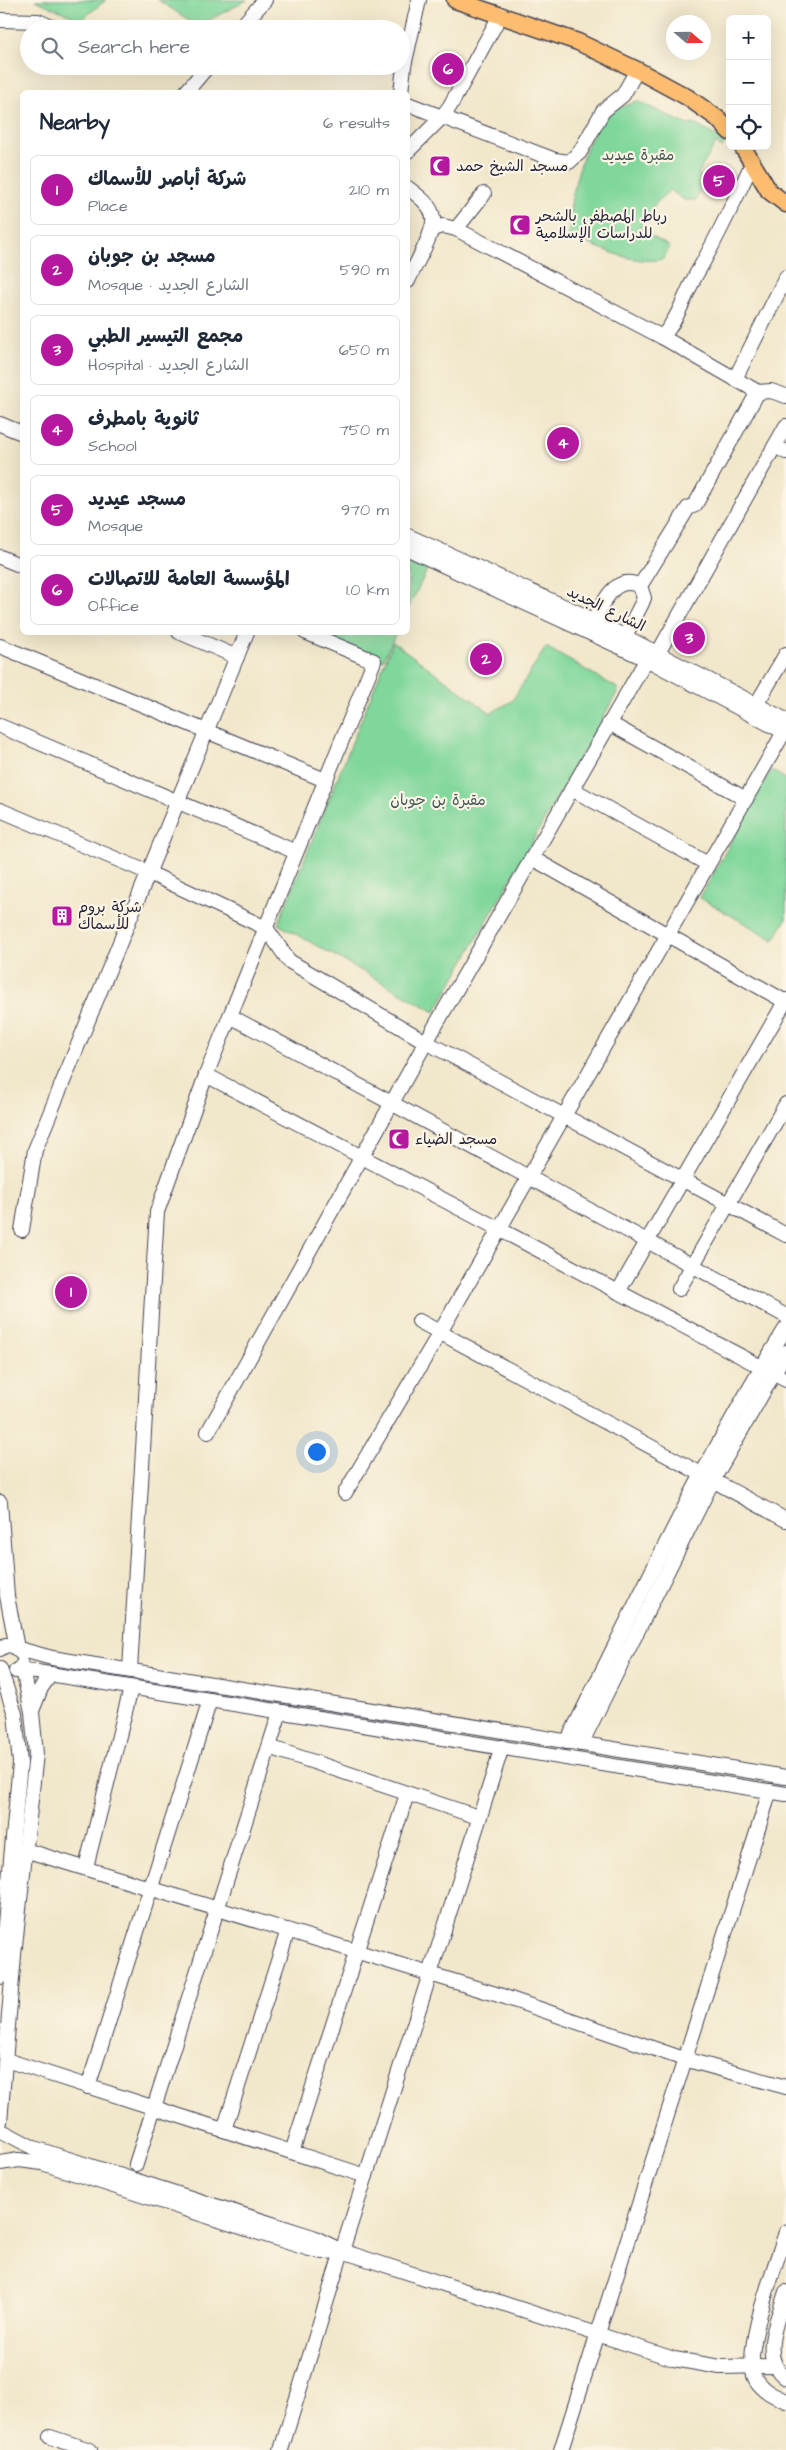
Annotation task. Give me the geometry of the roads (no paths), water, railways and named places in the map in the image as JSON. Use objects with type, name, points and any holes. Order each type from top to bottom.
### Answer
[{"type":"main road","points":[[455,0],[578,42],[637,70],[687,97],[717,118],[726,128]]},
{"type":"main road","points":[[474,0],[504,17]]},
{"type":"main road","points":[[745,150],[769,191],[786,204]]},
{"type":"street","points":[[247,20],[265,0]]},
{"type":"street","points":[[410,46],[419,0]]},
{"type":"street","points":[[410,61],[429,0]]},
{"type":"street","points":[[410,149],[441,118],[504,17]]},
{"type":"street","points":[[0,20],[20,21]]},
{"type":"street","points":[[410,105],[555,160],[569,162],[580,152],[603,111],[623,95],[637,70]]},
{"type":"street","points":[[188,90],[200,75]]},
{"type":"street","points":[[662,337],[686,299],[696,274],[706,259],[753,162]]},
{"type":"street","points":[[410,190],[430,208],[433,218],[432,228],[410,276]]},
{"type":"street","points":[[456,229],[484,194]]},
{"type":"street","points":[[432,228],[443,226],[456,229],[662,337],[758,392],[771,391],[786,396]]},
{"type":"street","points":[[736,379],[786,277]]},
{"type":"street","points":[[640,586],[688,508],[695,505],[758,392]]},
{"type":"street","points":[[0,424],[20,432]]},
{"type":"street","points":[[208,1432],[426,1042],[609,724],[780,449],[786,426]]},
{"type":"street","name":"الشارع الجديد","points":[[410,537],[625,636],[652,654],[785,728]]},
{"type":"street","name":"الشارع الجديد","points":[[410,551],[652,654],[756,705],[785,728]]},
{"type":"street","points":[[0,556],[20,565]]},
{"type":"street","points":[[593,621],[616,586],[625,582],[640,586]]},
{"type":"street","points":[[625,636],[644,598],[640,586]]},
{"type":"street","points":[[186,635],[237,657]]},
{"type":"street","points":[[22,1230],[35,1150],[147,872],[246,635]]},
{"type":"street","points":[[130,1670],[157,1212],[206,1075],[374,661],[312,635]]},
{"type":"street","points":[[0,646],[326,780]]},
{"type":"street","points":[[756,705],[786,654]]},
{"type":"street","points":[[609,724],[746,799]]},
{"type":"street","points":[[0,726],[296,852]]},
{"type":"street","points":[[345,1493],[530,1177],[785,728]]},
{"type":"street","points":[[572,789],[708,864]]},
{"type":"street","points":[[0,810],[147,872],[266,928],[289,960],[426,1042],[786,1235]]},
{"type":"street","points":[[532,858],[786,1001],[618,1292]]},
{"type":"street","points":[[230,1016],[694,1264],[786,1316]]},
{"type":"street","points":[[206,1075],[786,1380]]},
{"type":"street","points":[[679,1289],[786,1104]]},
{"type":"street","points":[[419,1321],[786,1520]]},
{"type":"street","points":[[574,1743],[708,1477],[767,1370],[786,1328]]},
{"type":"street","points":[[767,1370],[786,1352]]},
{"type":"street","points":[[0,1502],[8,1596],[18,1648],[23,1656],[20,1669],[32,1712],[36,1754],[26,1850],[8,1955],[0,1977]]},
{"type":"street","points":[[0,1649],[10,1645],[52,1658],[786,1777]]},
{"type":"street","points":[[0,1669],[8,1672],[20,1669],[52,1674],[786,1794]]},
{"type":"street","points":[[0,1669],[15,1714],[20,1763],[8,1955],[6,2060],[0,2122]]},
{"type":"street","points":[[32,1712],[41,1688],[52,1674]]},
{"type":"street","points":[[86,1867],[131,1688]]},
{"type":"street","points":[[88,2087],[210,1700]]},
{"type":"street","points":[[136,2164],[219,1909],[280,1712]]},
{"type":"street","points":[[270,1747],[478,1818]]},
{"type":"street","points":[[281,2450],[478,1818],[502,1747]]},
{"type":"street","points":[[738,1786],[741,1770]]},
{"type":"street","points":[[561,2450],[596,2334],[770,1791]]},
{"type":"street","points":[[292,2152],[408,1794]]},
{"type":"street","points":[[26,1850],[502,1996],[684,2059],[786,2087]]},
{"type":"street","points":[[224,2130],[288,1930]]},
{"type":"street","points":[[6,2060],[366,2176]]},
{"type":"street","points":[[0,2130],[34,2148],[313,2237],[342,2251],[596,2334],[698,2365],[775,2366]]},
{"type":"street","points":[[0,2163],[19,2160],[42,2163],[309,2249],[322,2252],[342,2251]]},
{"type":"street","points":[[786,2232],[755,2334],[751,2367],[755,2379],[766,2392],[786,2402]]},
{"type":"street","points":[[786,2292],[772,2340],[772,2361],[779,2373],[786,2378]]},
{"type":"street","points":[[50,2437],[90,2450]]},
{"type":"place","name":"المؤسسة العامة للاتصالات","points":[[448,69]]},
{"type":"place","name":"مسجد الشيخ حمد","points":[[440,166]]},
{"type":"place","name":"مسجد عيديد","points":[[719,181]]},
{"type":"place","name":"رباط المصطفى بالشحر للدراسات الإسلامية","points":[[520,225]]},
{"type":"place","name":"ثانوية بامطرف","points":[[563,443]]},
{"type":"place","name":"مجمع التيسير الطبي","points":[[689,638]]},
{"type":"place","name":"مسجد بن جوبان","points":[[486,659]]},
{"type":"place","name":"شركة بروم للأسماك","points":[[62,916]]},
{"type":"place","name":"مسجد الضياء","points":[[399,1139]]},
{"type":"place","name":"شركة أباصر للأسماك","points":[[71,1292]]},
{"type":"park label","name":"مقبرة عيديد","points":[[638,155]]},
{"type":"park label","name":"مقبرة بن جوبان","points":[[438,800]]}]
